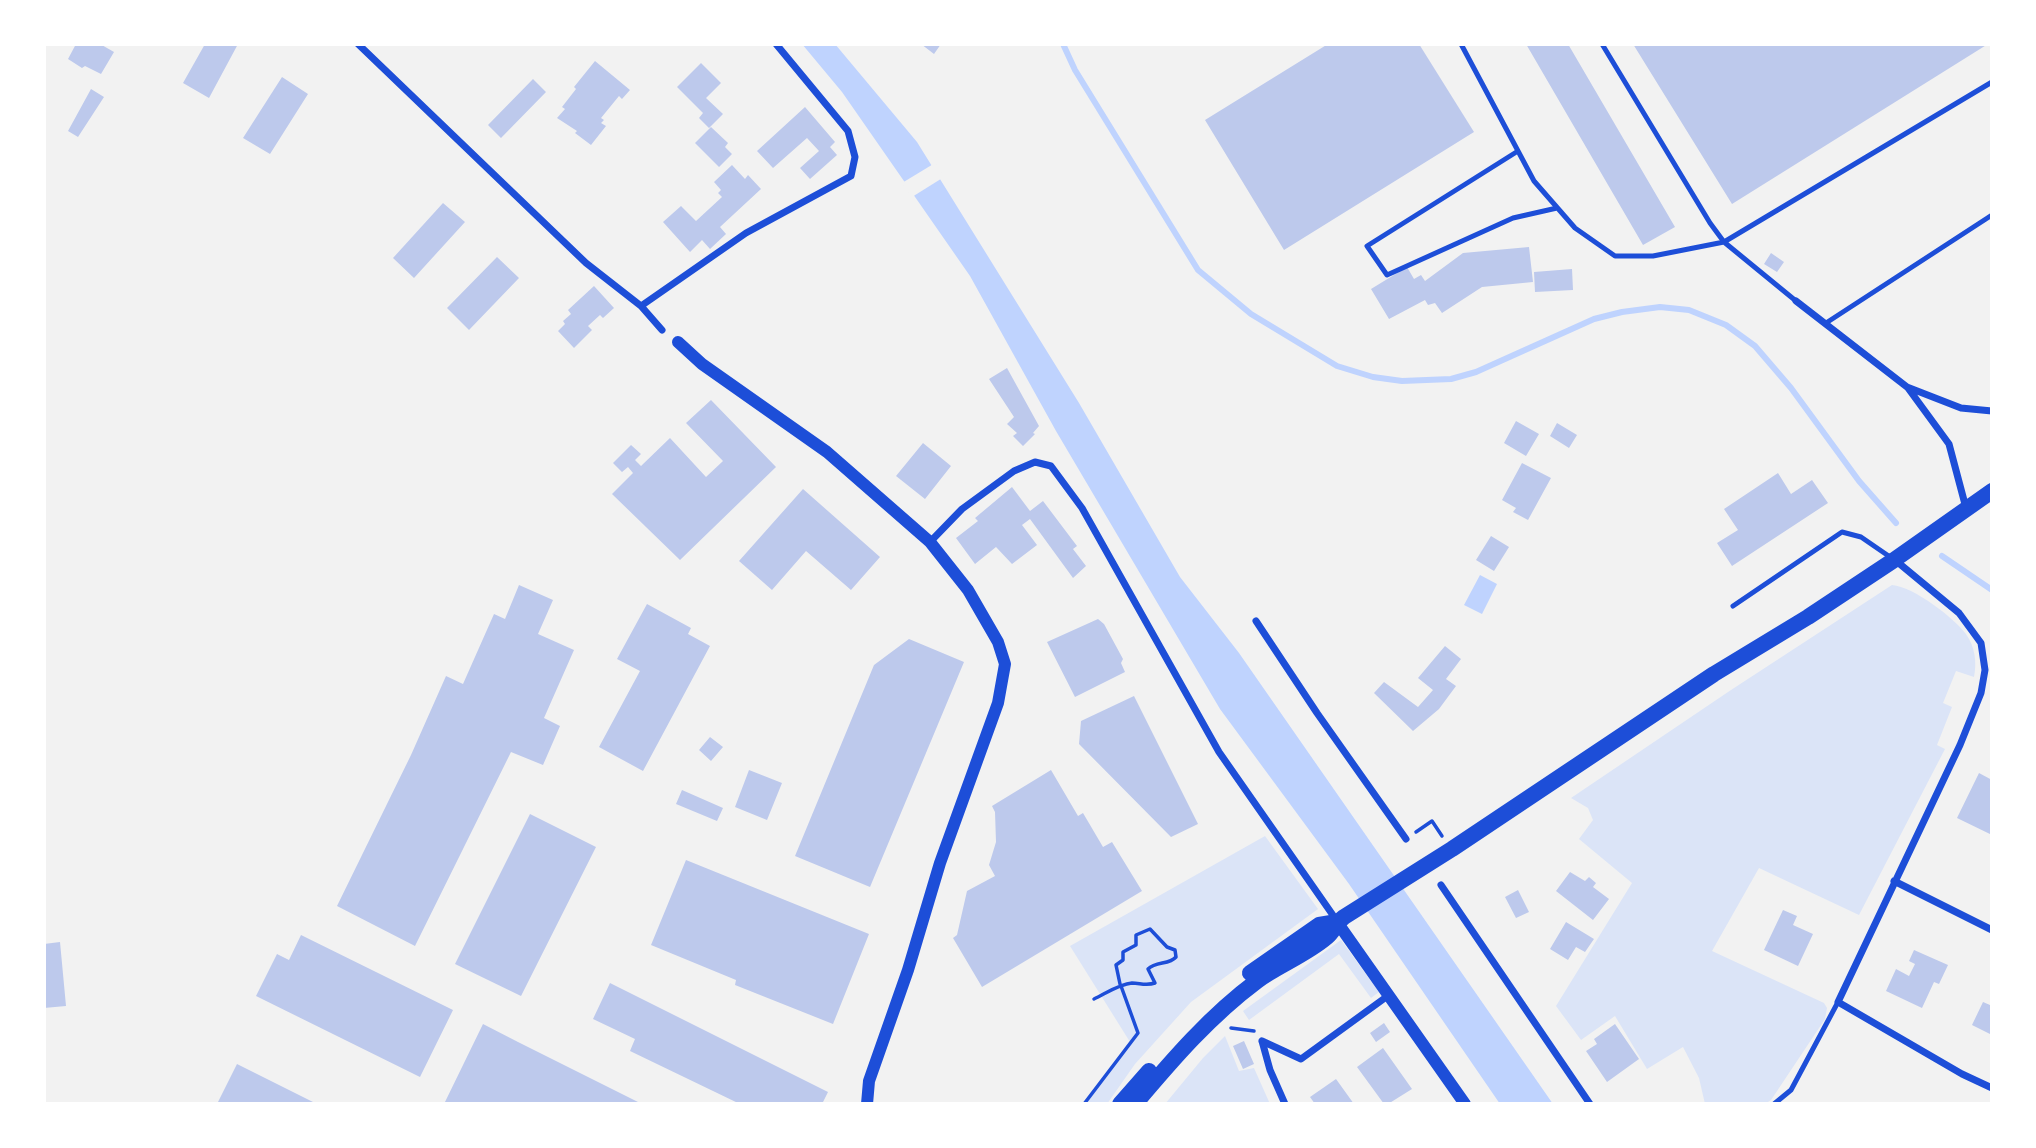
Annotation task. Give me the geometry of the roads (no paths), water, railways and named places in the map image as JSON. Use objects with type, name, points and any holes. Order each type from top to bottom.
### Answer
[{"type":"main road","points":[[1120,1104],[1172,1045],[1213,1004],[1251,973],[1319,925],[1340,919],[1448,851],[1714,674],[1808,617],[1992,491]]},
{"type":"main road","points":[[1135,1104],[1185,1044],[1224,1007],[1260,979],[1328,936],[1340,919]]},
{"type":"street","points":[[358,44],[586,263],[641,306],[662,330]]},
{"type":"street","points":[[641,306],[746,233],[851,176],[855,157],[848,131],[776,44]]},
{"type":"street","points":[[1796,301],[1907,387],[1949,444],[1966,509]]},
{"type":"street","points":[[678,342],[702,364],[827,452],[930,542],[968,590],[998,642],[1005,664],[998,703],[940,863],[908,970],[869,1081],[866,1103]]},
{"type":"street","points":[[1907,387],[1961,408],[1992,411]]},
{"type":"street","points":[[930,542],[962,509],[1014,471],[1035,462],[1051,466],[1083,508],[1219,752],[1340,919],[1465,1104]]},
{"type":"street","points":[[1894,560],[1959,612],[1981,643],[1985,670],[1982,693],[1960,745],[1838,1002],[1962,1074],[1992,1088]]},
{"type":"street","points":[[1256,621],[1406,839]]},
{"type":"street","points":[[1894,881],[1992,930]]},
{"type":"street","points":[[1441,885],[1590,1104]]},
{"type":"street","points":[[1285,1104],[1270,1070],[1262,1041],[1301,1059],[1389,995]]},
{"type":"lane","points":[[1461,44],[1534,181],[1575,228],[1615,256],[1653,256],[1724,242],[1992,82]]},
{"type":"lane","points":[[1602,44],[1724,242],[1796,301]]},
{"type":"lane","points":[[1518,151],[1367,246],[1387,275],[1513,218],[1557,208]]},
{"type":"lane","points":[[1826,323],[1992,215]]},
{"type":"lane","points":[[1734,606],[1842,532],[1861,537],[1894,560]]},
{"type":"lane","points":[[1774,1104],[1791,1090],[1838,1002]]},
{"type":"water","points":[[802,44],[835,44],[917,142],[1079,403],[1180,577],[1239,653],[1553,1104],[1500,1104],[1349,884],[1220,709],[1056,431],[970,276],[842,92]]},
{"type":"water","points":[[1480,575],[1497,584],[1482,614],[1464,605]]},
{"type":"waterway","points":[[1063,44],[1075,70],[1198,270],[1251,314],[1337,366],[1373,377],[1402,381],[1451,379],[1476,372],[1594,319],[1660,307],[1689,310],[1726,325],[1755,346],[1791,388],[1859,481],[1896,523]]},
{"type":"waterway","points":[[1942,556],[1992,590]]}]
